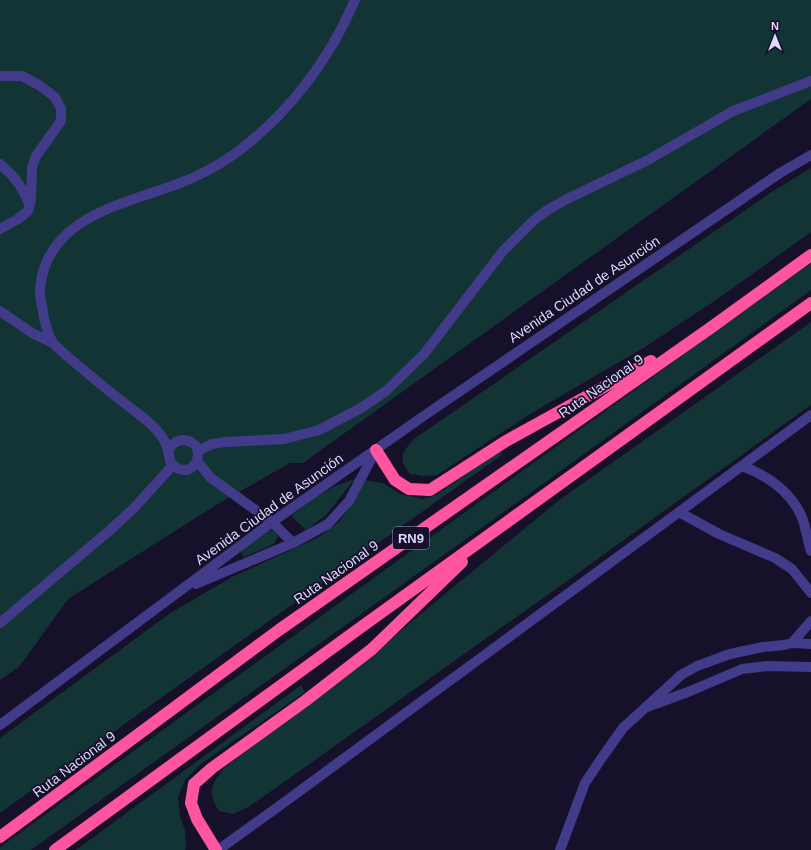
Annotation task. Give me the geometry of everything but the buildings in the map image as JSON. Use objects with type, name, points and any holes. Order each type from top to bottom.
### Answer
[{"type":"highway","name":"Ruta Nacional 9","points":[[0,838],[279,630],[811,255]]},
{"type":"highway","points":[[55,850],[811,303]]},
{"type":"highway","points":[[376,450],[395,480],[409,489],[430,490],[506,441],[708,329]]},
{"type":"highway","points":[[217,850],[196,819],[191,803],[194,784],[212,768],[305,701],[372,649],[492,533]]},
{"type":"street","points":[[53,343],[43,315],[39,291],[42,273],[50,253],[63,237],[81,222],[106,209],[177,184],[198,175],[232,156],[289,106],[314,75],[348,17],[355,0]]},
{"type":"street","points":[[0,76],[22,76],[39,85],[55,97],[61,109],[61,122],[36,156],[32,167],[31,200],[28,211],[0,230]]},
{"type":"street","points":[[0,311],[32,333],[53,343],[99,384],[145,420],[156,430],[165,442],[172,465],[176,468],[186,470],[190,468],[198,456],[212,444],[284,439],[319,430],[361,408],[386,391],[424,354],[503,251],[529,224],[546,211],[565,200],[648,160],[733,111],[811,81]]},
{"type":"street","name":"Avenida Ciudad de Asunción","points":[[0,725],[272,522],[774,177],[811,155]]},
{"type":"street","points":[[0,164],[11,173],[24,190],[29,206]]},
{"type":"street","points":[[217,850],[282,804],[811,415]]},
{"type":"street","points":[[156,430],[192,442],[198,456],[211,478],[272,522],[293,543]]},
{"type":"street","points":[[168,452],[173,444],[182,439]]},
{"type":"street","name":"Avenida Ciudad de Asunción","points":[[178,592],[293,543],[328,524],[349,501],[376,450]]},
{"type":"street","points":[[0,623],[133,508],[172,465]]},
{"type":"street","points":[[742,466],[756,471],[774,482],[790,497],[801,515],[811,551]]},
{"type":"street","points":[[679,512],[720,534],[774,558],[792,569],[811,593]]},
{"type":"street","points":[[792,643],[811,621]]},
{"type":"street","points":[[560,850],[585,783],[623,728],[659,693],[681,675],[697,666],[730,654],[762,647],[792,643],[811,644]]},
{"type":"street","points":[[645,707],[688,692],[742,669],[767,666],[811,667]]},
{"type":"green space","points":[[0,0],[811,0],[811,99],[303,463],[290,463],[216,505],[68,599],[19,667],[0,680]]},
{"type":"green space","points":[[811,168],[811,232],[716,300],[645,347],[530,414],[437,475],[425,476],[410,474],[406,469],[403,460],[404,452],[414,439],[770,193]]},
{"type":"green space","points":[[811,263],[811,290],[31,850],[0,850],[3,845]]},
{"type":"green space","points":[[811,322],[811,405],[567,581],[250,806],[233,814],[219,811],[213,798],[212,788],[216,779],[224,768],[367,659],[558,501]]},
{"type":"green space","points":[[499,450],[503,454],[0,813],[0,738],[169,614],[232,577],[319,537],[340,521],[358,495],[365,480],[383,483],[400,494],[423,499],[437,495]]},
{"type":"green space","points":[[355,479],[325,516],[306,530],[291,516],[316,497],[335,486]]},
{"type":"green space","points":[[269,530],[275,531],[278,537],[274,544],[244,557],[240,552]]},
{"type":"green space","points":[[301,685],[305,692],[202,763],[185,780],[178,797],[180,817],[185,830],[185,850],[76,850]]}]
